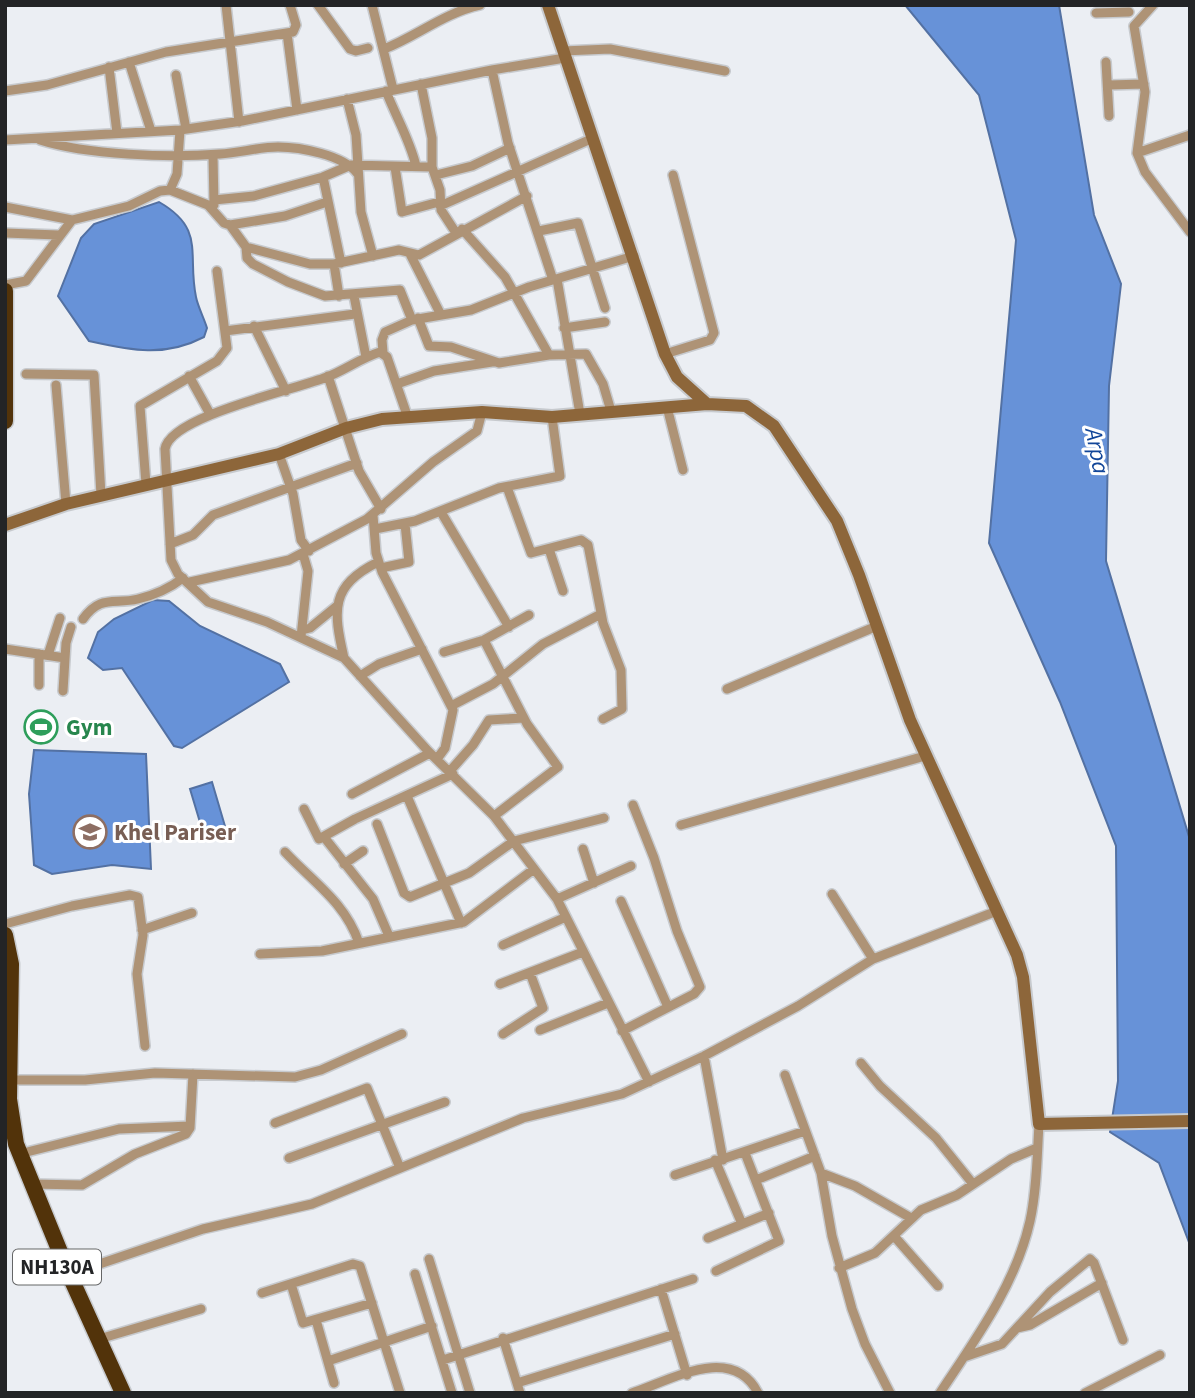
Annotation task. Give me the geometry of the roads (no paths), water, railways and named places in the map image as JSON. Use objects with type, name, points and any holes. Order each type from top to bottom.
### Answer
[{"type":"highway","points":[[5,291],[5,421]]},
{"type":"highway","name":"NH130A","points":[[5,935],[12,990],[9,1080],[17,1157],[114,1393]]},
{"type":"highway","name":"NH130A","points":[[5,1140],[31,1184],[65,1276],[99,1339],[123,1393]]},
{"type":"street","points":[[226,5],[239,122]]},
{"type":"street","points":[[5,91],[47,85],[166,51],[287,33],[296,28],[290,5]]},
{"type":"street","points":[[318,5],[349,49],[356,51],[368,48]]},
{"type":"street","points":[[372,5],[384,49],[389,90],[400,128],[409,141],[416,166]]},
{"type":"street","points":[[384,49],[404,41],[447,16],[480,5]]},
{"type":"street","points":[[548,5],[665,354],[677,377],[707,404]]},
{"type":"street","points":[[1134,26],[1153,5]]},
{"type":"street","points":[[1096,13],[1128,8],[1134,26],[1144,84],[1137,153],[1145,172],[1190,232]]},
{"type":"street","points":[[287,33],[297,110]]},
{"type":"street","points":[[5,140],[183,130],[239,122],[564,55],[610,49],[724,71]]},
{"type":"street","points":[[130,62],[152,131]]},
{"type":"street","points":[[1105,62],[1109,85],[1109,116]]},
{"type":"street","points":[[109,67],[117,133]]},
{"type":"street","points":[[492,70],[510,148],[555,279],[580,414]]},
{"type":"street","points":[[170,190],[180,155],[183,130],[176,75]]},
{"type":"street","points":[[421,84],[432,138],[440,204],[459,231],[496,264],[549,355]]},
{"type":"street","points":[[1109,85],[1144,84]]},
{"type":"street","points":[[347,99],[356,135],[355,168],[361,212],[373,256]]},
{"type":"street","points":[[1137,153],[1190,135]]},
{"type":"street","points":[[35,138],[71,148],[180,155],[213,155],[278,147],[355,168]]},
{"type":"street","points":[[395,167],[402,212],[440,204],[591,139]]},
{"type":"street","points":[[5,207],[72,220],[129,206],[160,191],[170,190],[214,204],[254,196],[355,168],[416,166],[434,171],[472,166],[510,148]]},
{"type":"street","points":[[213,155],[214,204],[224,223],[230,225],[285,216],[327,202]]},
{"type":"street","points":[[665,354],[710,340],[714,333],[673,175]]},
{"type":"street","points":[[323,177],[338,263],[338,296]]},
{"type":"street","points":[[246,247],[310,264],[338,263],[399,250],[410,254],[425,252],[527,196]]},
{"type":"street","points":[[5,285],[26,281],[58,235],[72,220]]},
{"type":"street","points":[[539,232],[578,223],[605,308]]},
{"type":"street","points":[[230,225],[246,247],[249,260],[288,282],[315,294],[338,296],[400,290],[429,346],[451,347],[492,362]]},
{"type":"street","points":[[5,233],[58,235]]},
{"type":"street","points":[[410,254],[441,314]]},
{"type":"street","points":[[408,418],[383,352],[382,340],[385,332],[415,319],[471,310],[514,292],[634,256]]},
{"type":"street","points":[[146,484],[140,406],[221,357],[227,348],[217,271]]},
{"type":"street","points":[[354,296],[355,314],[366,357]]},
{"type":"street","points":[[225,331],[355,314]]},
{"type":"street","points":[[564,328],[605,322]]},
{"type":"street","points":[[254,326],[286,391]]},
{"type":"street","points":[[383,352],[366,357],[328,376],[210,414],[179,429],[168,439],[164,480],[171,560],[208,602],[301,633],[344,658],[434,756],[494,816],[557,899],[649,1083]]},
{"type":"street","points":[[397,384],[434,371],[492,362],[508,363],[549,355],[586,354],[592,361],[611,411]]},
{"type":"street","points":[[26,374],[94,375],[101,495]]},
{"type":"street","points":[[189,376],[210,414]]},
{"type":"street","points":[[328,376],[357,463],[377,512],[375,529],[379,565],[451,706],[453,716],[444,748],[434,756],[352,794]]},
{"type":"street","points":[[56,385],[66,504]]},
{"type":"street","points":[[5,525],[66,504],[279,453],[346,428],[382,419],[482,412],[552,416],[707,404],[746,406],[774,426],[837,521],[925,756],[1017,955],[1023,977],[1039,1124],[1035,1186],[1022,1251],[1002,1293],[940,1393]]},
{"type":"street","points":[[667,407],[683,470]]},
{"type":"street","points":[[83,619],[97,604],[121,598],[136,599],[186,580],[276,564],[306,552],[377,512],[433,462],[477,430],[482,412]]},
{"type":"street","points":[[375,529],[405,524],[474,497],[560,475],[552,416]]},
{"type":"street","points":[[279,453],[291,484],[299,535],[306,552],[308,571],[301,633]]},
{"type":"street","points":[[170,544],[193,535],[213,515],[291,484],[357,463]]},
{"type":"street","points":[[507,487],[531,553],[581,540],[586,542],[601,614],[621,670],[620,711],[603,719]]},
{"type":"street","points":[[441,512],[509,626]]},
{"type":"street","points":[[301,633],[337,606],[352,577],[379,565],[409,562],[405,524]]},
{"type":"street","points":[[549,549],[563,591]]},
{"type":"street","points":[[337,606],[344,658]]},
{"type":"street","points":[[451,706],[493,684],[543,644],[601,614]]},
{"type":"street","points":[[444,652],[484,640],[529,615]]},
{"type":"street","points":[[39,685],[44,654],[60,618]]},
{"type":"street","points":[[727,689],[877,626]]},
{"type":"street","points":[[63,691],[65,658],[71,627]]},
{"type":"street","points":[[484,640],[523,718],[557,764],[558,770],[494,816]]},
{"type":"street","points":[[5,649],[65,658]]},
{"type":"street","points":[[360,676],[379,664],[422,649]]},
{"type":"street","points":[[304,809],[316,837],[324,836],[452,773],[489,720],[523,718]]},
{"type":"street","points":[[681,825],[925,756]]},
{"type":"street","points":[[407,796],[461,923]]},
{"type":"street","points":[[622,1031],[699,991],[700,983],[677,931],[654,858],[633,806]]},
{"type":"street","points":[[377,824],[405,896],[410,897],[469,873],[513,841],[604,818]]},
{"type":"street","points":[[324,836],[378,907],[389,936]]},
{"type":"street","points":[[583,849],[594,883]]},
{"type":"street","points":[[344,863],[363,851]]},
{"type":"street","points":[[285,852],[337,901],[350,919],[359,943]]},
{"type":"street","points":[[557,899],[631,866]]},
{"type":"street","points":[[260,954],[307,953],[461,923],[476,915],[534,869]]},
{"type":"street","points":[[832,894],[873,959]]},
{"type":"street","points":[[5,924],[72,906],[135,895],[139,900],[142,930],[137,974],[145,1046]]},
{"type":"street","points":[[621,901],[668,1007]]},
{"type":"street","points":[[65,1276],[203,1229],[312,1203],[523,1118],[622,1094],[704,1056],[798,1006],[873,959],[997,911]]},
{"type":"street","points":[[142,930],[192,913]]},
{"type":"street","points":[[503,945],[566,917]]},
{"type":"street","points":[[500,984],[583,952]]},
{"type":"street","points":[[503,1034],[542,1008],[530,974]]},
{"type":"street","points":[[540,1030],[608,1003]]},
{"type":"street","points":[[9,1080],[85,1080],[155,1073],[302,1076],[402,1034]]},
{"type":"street","points":[[704,1056],[719,1160],[742,1224]]},
{"type":"street","points":[[861,1063],[891,1098],[936,1138],[973,1184]]},
{"type":"street","points":[[31,1184],[82,1185],[135,1154],[182,1136],[190,1126],[193,1074]]},
{"type":"street","points":[[785,1076],[821,1172],[839,1268],[865,1344],[890,1393]]},
{"type":"street","points":[[275,1124],[364,1088],[370,1091],[400,1168]]},
{"type":"street","points":[[289,1158],[444,1102]]},
{"type":"street","points":[[1039,1124],[1190,1121]]},
{"type":"street","points":[[17,1157],[119,1129],[190,1126]]},
{"type":"street","points":[[675,1175],[805,1131]]},
{"type":"street","points":[[839,1268],[869,1257],[911,1218],[973,1184],[1011,1159],[1037,1148]]},
{"type":"street","points":[[716,1271],[777,1244],[778,1237],[745,1153]]},
{"type":"street","points":[[756,1180],[815,1156]]},
{"type":"street","points":[[821,1172],[855,1186],[911,1218]]},
{"type":"street","points":[[708,1238],[769,1213]]},
{"type":"street","points":[[894,1236],[938,1286]]},
{"type":"street","points":[[429,1259],[470,1393]]},
{"type":"street","points":[[964,1357],[993,1349],[1017,1328],[1049,1292],[1087,1260],[1094,1263],[1123,1340]]},
{"type":"street","points":[[262,1293],[357,1264],[362,1269],[400,1393]]},
{"type":"street","points":[[415,1274],[452,1393]]},
{"type":"street","points":[[443,1360],[503,1338],[693,1279]]},
{"type":"street","points":[[1017,1328],[1030,1325],[1102,1283]]},
{"type":"street","points":[[290,1284],[301,1320],[307,1323],[372,1303]]},
{"type":"street","points":[[661,1289],[687,1375]]},
{"type":"street","points":[[425,1303],[440,1298]]},
{"type":"street","points":[[99,1339],[201,1309]]},
{"type":"street","points":[[316,1320],[334,1383]]},
{"type":"street","points":[[328,1361],[432,1326]]},
{"type":"street","points":[[503,1338],[519,1388],[675,1334]]},
{"type":"street","points":[[1084,1393],[1099,1389],[1160,1355]]},
{"type":"street","points":[[632,1393],[720,1366],[731,1367],[744,1375],[758,1393]]},
{"type":"water","name":"Arpa","points":[[905,5],[1059,5],[1094,215],[1121,284],[1109,386],[1106,561],[1190,840],[1190,1245],[1159,1163],[1110,1132],[1118,1081],[1116,846],[1060,702],[989,543],[1016,240],[979,95]]},
{"type":"water","points":[[159,202],[174,212],[189,233],[196,297],[207,328],[204,337],[189,344],[161,350],[133,349],[89,341],[58,296],[81,238],[94,224]]},
{"type":"water","points":[[153,600],[169,601],[200,626],[280,664],[289,682],[182,748],[174,746],[122,668],[103,670],[88,658],[98,632],[114,619]]},
{"type":"water","points":[[34,750],[146,754],[151,869],[112,865],[52,874],[34,865],[29,794]]},
{"type":"water","points":[[212,782],[227,833],[205,839],[190,789]]},
{"type":"place","name":"Gym","points":[[41,727]]},
{"type":"place","name":"Khel Pariser","points":[[90,832]]}]
